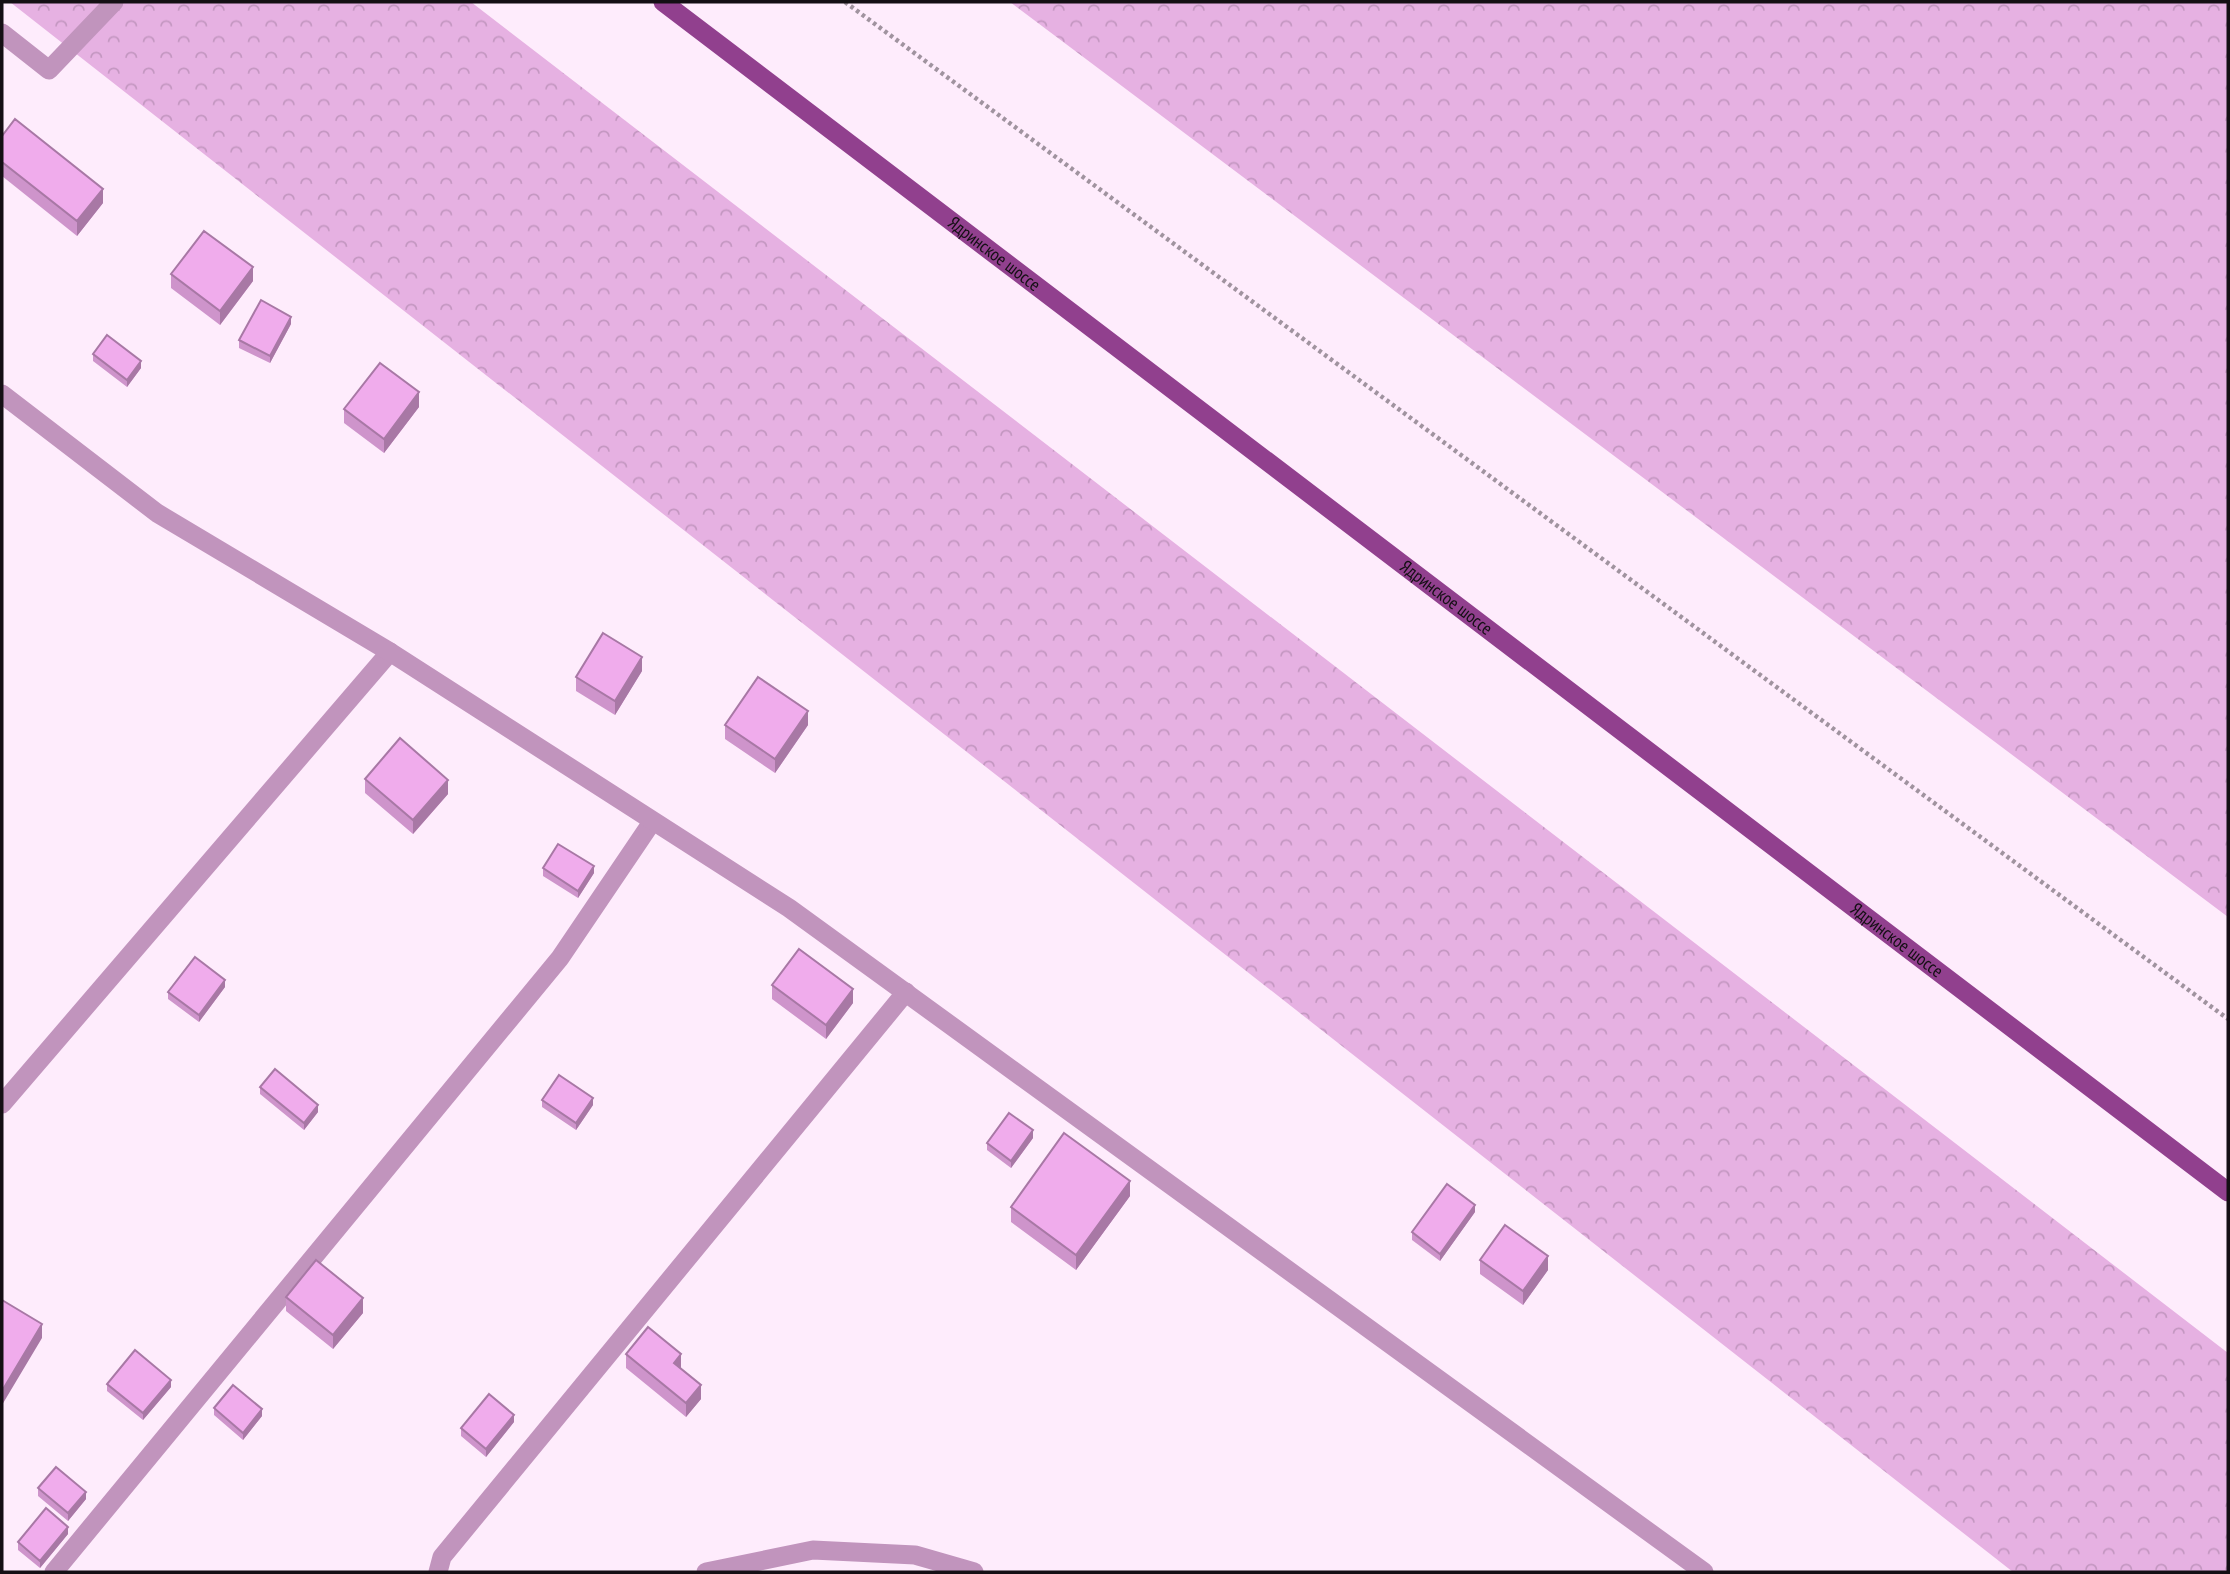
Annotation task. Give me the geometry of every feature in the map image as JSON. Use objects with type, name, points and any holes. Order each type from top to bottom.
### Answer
[{"type":"main road","name":"Ядринское шоссе","points":[[663,2],[2228,1192]]},
{"type":"street","points":[[2,33],[49,70],[114,2]]},
{"type":"street","points":[[2,394],[157,513],[390,652],[789,908],[1704,1572]]},
{"type":"street","points":[[2,1104],[390,652]]},
{"type":"street","points":[[54,1572],[560,958],[652,822]]},
{"type":"street","points":[[438,1572],[442,1557],[906,992]]},
{"type":"street","points":[[706,1572],[813,1550],[915,1555],[974,1572]]},
{"type":"path","points":[[845,2],[2228,1019]]},
{"type":"green space","points":[[10,2],[471,2],[2228,1353],[2228,1572],[2013,1572]]},
{"type":"green space","points":[[1010,2],[2228,2],[2228,917]]},
{"type":"building","points":[[15,119],[103,189],[77,221],[2,162],[2,136]]},
{"type":"building","points":[[204,231],[253,267],[220,311],[171,274]]},
{"type":"building","points":[[261,300],[291,317],[270,356],[239,340]]},
{"type":"building","points":[[107,335],[141,361],[127,380],[93,354]]},
{"type":"building","points":[[380,363],[419,392],[384,439],[344,409]]},
{"type":"building","points":[[603,633],[642,657],[615,701],[576,677]]},
{"type":"building","points":[[758,677],[808,711],[775,759],[725,725]]},
{"type":"building","points":[[400,738],[448,780],[413,820],[365,779]]},
{"type":"building","points":[[558,844],[594,866],[578,891],[543,868]]},
{"type":"building","points":[[799,949],[853,989],[826,1025],[772,985]]},
{"type":"building","points":[[195,957],[225,980],[199,1015],[168,992]]},
{"type":"building","points":[[275,1069],[318,1105],[304,1123],[260,1087]]},
{"type":"building","points":[[559,1075],[593,1098],[576,1123],[542,1100]]},
{"type":"building","points":[[1009,1113],[1033,1130],[1011,1161],[987,1143]]},
{"type":"building","points":[[1064,1133],[1130,1181],[1076,1255],[1011,1207]]},
{"type":"building","points":[[1447,1184],[1475,1205],[1440,1254],[1412,1232]]},
{"type":"building","points":[[1505,1225],[1548,1256],[1523,1291],[1480,1260]]},
{"type":"building","points":[[316,1260],[363,1298],[333,1335],[286,1297]]},
{"type":"building","points":[[2,1300],[42,1324],[2,1391]]},
{"type":"building","points":[[648,1327],[681,1354],[674,1363],[701,1385],[686,1403],[626,1354]]},
{"type":"building","points":[[135,1350],[171,1380],[143,1413],[107,1384]]},
{"type":"building","points":[[233,1385],[262,1409],[243,1433],[214,1408]]},
{"type":"building","points":[[489,1394],[514,1415],[486,1449],[461,1428]]},
{"type":"building","points":[[56,1467],[86,1492],[68,1513],[38,1488]]},
{"type":"building","points":[[46,1508],[68,1527],[40,1561],[18,1542]]}]
